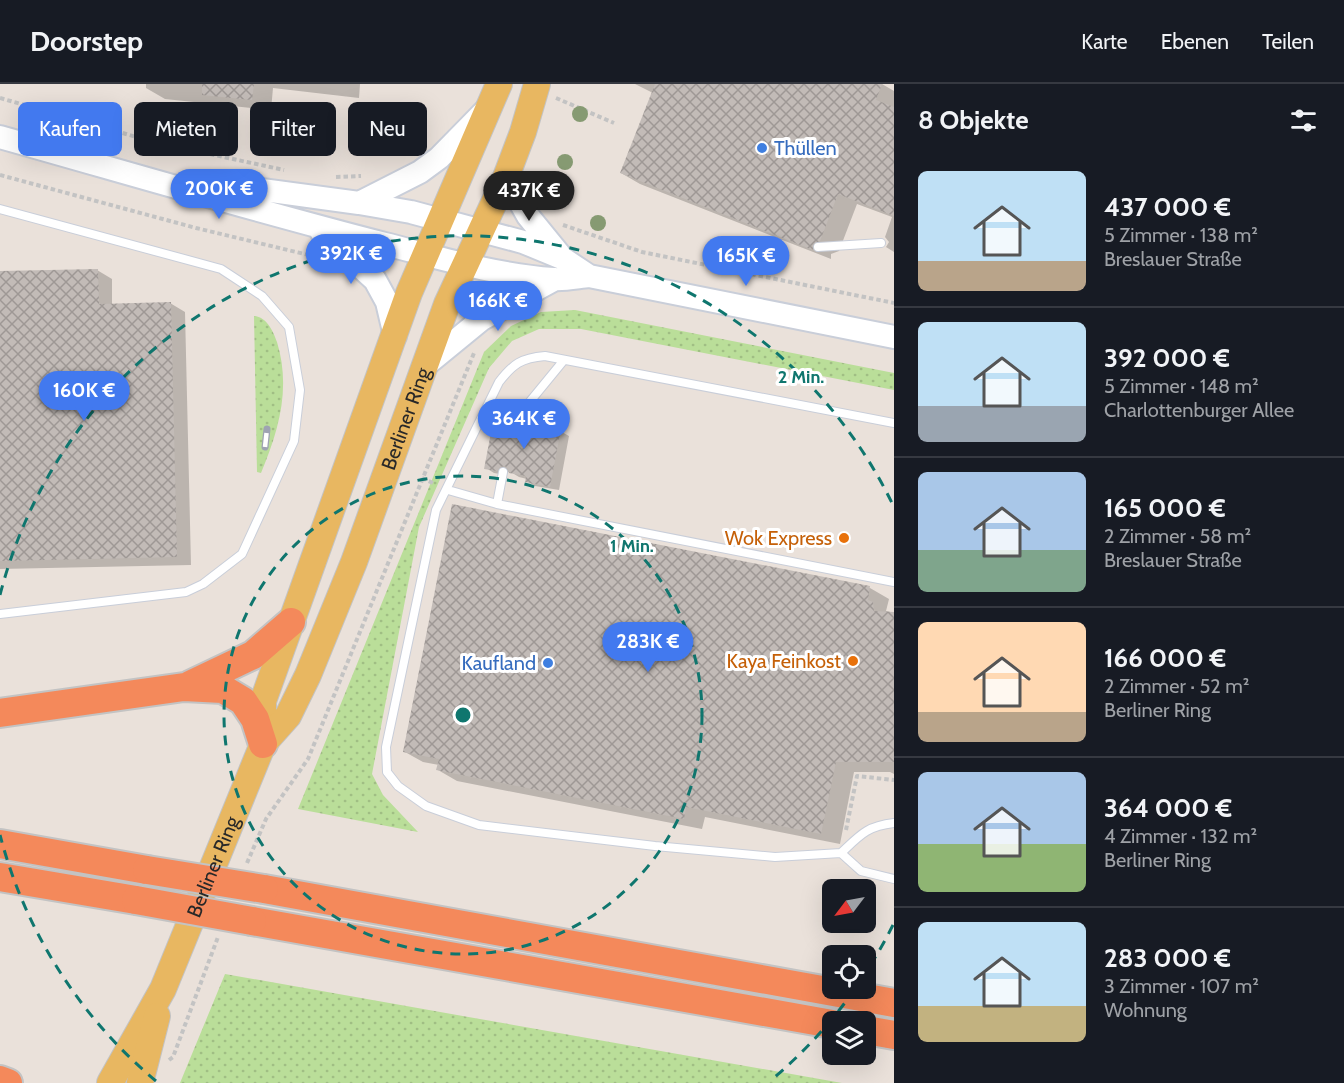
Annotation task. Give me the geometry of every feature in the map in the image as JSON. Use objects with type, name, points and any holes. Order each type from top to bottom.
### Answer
[{"type":"highway","points":[[184,687],[253,655],[291,622]]},
{"type":"highway","points":[[0,713],[184,687],[223,689],[243,701],[255,719],[263,744]]},
{"type":"highway","points":[[0,844],[264,889],[894,1003]]},
{"type":"highway","points":[[0,877],[822,1022]]},
{"type":"highway","points":[[876,1032],[894,1035]]},
{"type":"highway","points":[[0,1080],[8,1083]]},
{"type":"main road","name":"Berliner Ring","points":[[110,1083],[163,989],[263,744],[288,716],[308,675],[354,561],[444,313],[506,177],[523,132],[546,91]]},
{"type":"main road","name":"Berliner Ring","points":[[263,744],[263,701],[291,622],[409,293],[495,94]]},
{"type":"main road","name":"Berliner Ring","points":[[140,1083],[163,989]]},
{"type":"street","points":[[359,203],[420,172],[439,158],[495,94]]},
{"type":"street","points":[[0,137],[132,173],[317,228],[496,272],[555,279],[590,276],[894,337]]},
{"type":"street","points":[[132,173],[359,203],[440,219],[523,242],[562,258],[590,276]]},
{"type":"street","points":[[506,177],[528,216],[562,258]]},
{"type":"street","points":[[317,228],[361,266],[378,285],[387,302],[395,336]]},
{"type":"street","points":[[427,364],[482,319],[555,279]]},
{"type":"lane","points":[[0,210],[221,269],[261,296],[289,327],[300,390],[294,441],[242,554],[203,584],[186,592],[0,614]]},
{"type":"lane","points":[[818,247],[881,243]]},
{"type":"lane","points":[[894,423],[545,356],[528,357],[511,367],[499,382],[448,490],[436,510],[386,747],[387,772],[398,786],[426,806],[479,825],[656,846],[775,857],[841,853],[861,834],[876,825],[894,823]]},
{"type":"lane","points":[[514,421],[564,360]]},
{"type":"lane","points":[[497,504],[503,472]]},
{"type":"lane","points":[[448,490],[497,504],[894,582]]},
{"type":"lane","points":[[841,853],[861,872],[894,879]]},
{"type":"path","points":[[546,91],[614,123]]},
{"type":"path","points":[[0,98],[154,142],[288,171]]},
{"type":"path","points":[[326,176],[357,178],[368,175]]},
{"type":"path","points":[[0,176],[326,260]]},
{"type":"path","points":[[562,224],[642,252],[894,303]]},
{"type":"path","points":[[308,759],[474,351]]},
{"type":"path","points":[[841,853],[857,776],[894,780]]},
{"type":"green space","points":[[575,310],[894,373],[894,390],[581,329],[539,329],[512,341],[489,368],[419,527],[372,774],[383,795],[418,832],[298,809],[484,352],[511,326],[541,312]]},
{"type":"green space","points":[[254,316],[263,319],[274,333],[283,376],[278,425],[261,473],[257,472]]},
{"type":"green space","points":[[225,974],[842,1083],[180,1083]]},
{"type":"building","points":[[202,84],[254,84],[252,100],[202,95]]},
{"type":"building","name":"Thüllen","points":[[655,84],[882,84],[876,100],[894,107],[894,216],[838,194],[820,241],[813,244],[813,250],[620,173]]},
{"type":"building","points":[[98,269],[99,304],[171,302],[177,557],[0,561],[0,271]]},
{"type":"building","points":[[494,417],[508,420],[512,427],[521,422],[561,429],[550,487],[525,482],[526,476],[509,473],[505,466],[500,467],[497,471],[484,469]]},
{"type":"building","points":[[452,504],[870,586],[868,600],[873,602],[874,611],[894,612],[894,762],[836,762],[821,834],[686,807],[684,819],[436,770],[439,759],[403,752]]},
{"type":"railway","points":[[265,447],[267,429]]},
{"type":"place","name":"Thüllen","points":[[762,148]]},
{"type":"place","name":"Wok Express","points":[[844,538]]},
{"type":"place","name":"Kaya Feinkost","points":[[853,661]]},
{"type":"place","name":"Kaufland","points":[[548,663]]}]
